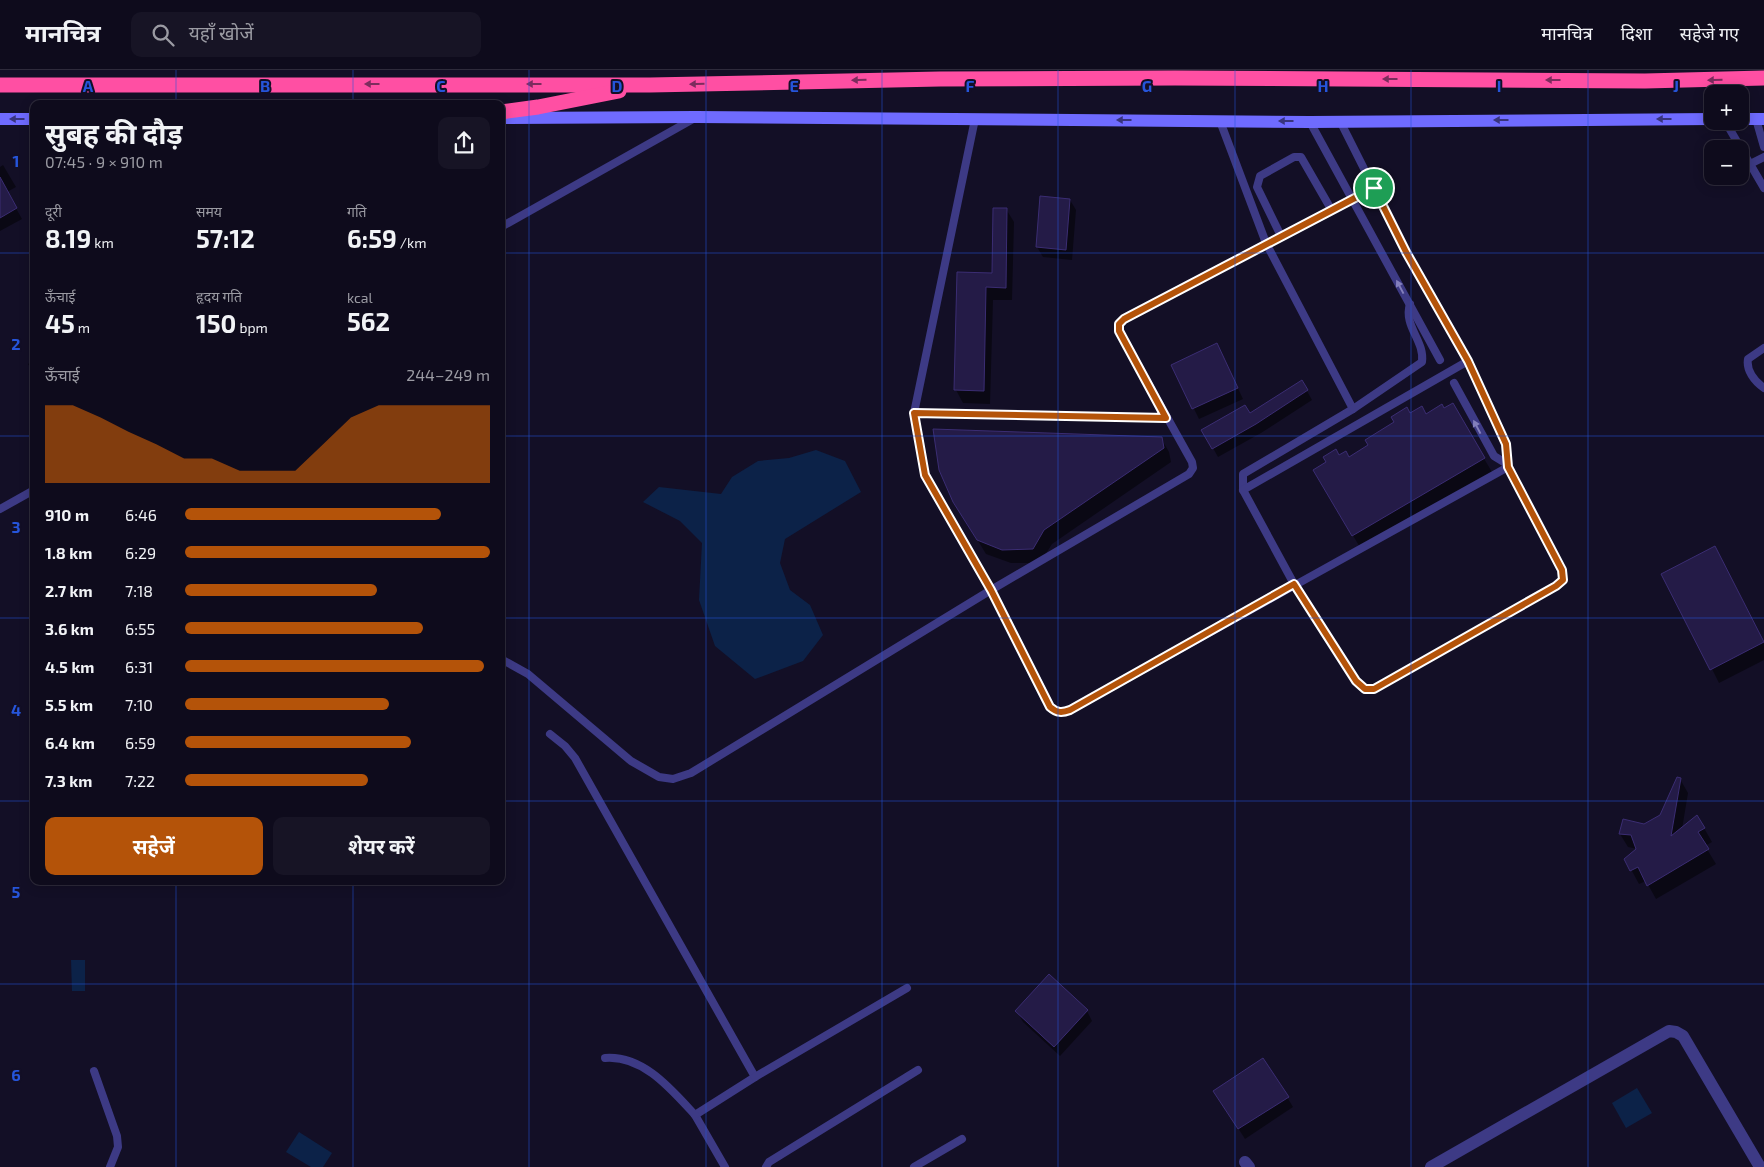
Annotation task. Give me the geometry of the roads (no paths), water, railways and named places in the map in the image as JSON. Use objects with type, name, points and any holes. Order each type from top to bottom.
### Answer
[{"type":"highway","points":[[0,85],[650,84],[950,79],[1185,78],[1645,81],[1764,78]]},
{"type":"highway","points":[[505,112],[538,108],[650,84]]},
{"type":"main road","points":[[505,118],[696,117],[1310,122],[1704,119]]},
{"type":"main road","points":[[0,118],[30,119]]},
{"type":"street","points":[[1430,1167],[1669,1031],[1683,1036],[1760,1167]]},
{"type":"lane","points":[[505,225],[696,117]]},
{"type":"lane","points":[[975,119],[914,413],[925,475],[991,590],[1050,707],[1060,713],[1070,710],[1508,465]]},
{"type":"lane","points":[[1760,119],[1764,147]]},
{"type":"lane","points":[[1220,121],[1266,244],[1353,409]]},
{"type":"lane","points":[[1340,121],[1406,252],[1468,361],[1506,444],[1508,465],[1562,570],[1563,580],[1556,586],[1374,689],[1365,689],[1356,681],[1294,584],[1243,490],[1243,474],[1353,409],[1422,362],[1422,355],[1407,317],[1410,304]]},
{"type":"lane","points":[[1310,122],[1440,360]]},
{"type":"lane","points":[[1730,130],[1764,188]]},
{"type":"lane","points":[[1280,236],[1257,187],[1257,181],[1260,176],[1291,159],[1298,156],[1303,159],[1331,209]]},
{"type":"lane","points":[[1750,164],[1764,157]]},
{"type":"lane","points":[[505,661],[528,674],[631,761],[659,777],[673,779],[691,773],[991,590],[1189,474],[1193,468],[1192,462],[1119,331],[1119,324],[1124,319],[1374,188]]},
{"type":"lane","points":[[1764,348],[1748,359],[1747,365],[1748,370],[1764,388]]},
{"type":"lane","points":[[1243,490],[1468,361]]},
{"type":"lane","points":[[1454,383],[1494,456],[1508,465]]},
{"type":"lane","points":[[914,413],[1166,418]]},
{"type":"lane","points":[[0,509],[30,492]]},
{"type":"lane","points":[[550,734],[565,746],[575,758],[756,1077]]},
{"type":"lane","points":[[695,1115],[907,988]]},
{"type":"lane","points":[[605,1058],[626,1059],[656,1076],[695,1115],[725,1167]]},
{"type":"lane","points":[[94,1070],[118,1136],[118,1147],[110,1167]]},
{"type":"lane","points":[[766,1167],[769,1162],[918,1070]]},
{"type":"lane","points":[[914,1167],[962,1139]]},
{"type":"water","points":[[816,450],[845,461],[861,492],[785,539],[780,563],[790,590],[810,605],[823,635],[803,661],[755,679],[715,646],[699,600],[702,543],[680,521],[643,502],[659,487],[721,494],[732,477],[758,461],[789,458]]},
{"type":"water","points":[[71,960],[85,960],[85,991],[72,991]]},
{"type":"water","points":[[1637,1088],[1652,1113],[1626,1128],[1612,1103]]},
{"type":"water","points":[[299,1132],[332,1153],[323,1167],[311,1167],[286,1152]]}]
